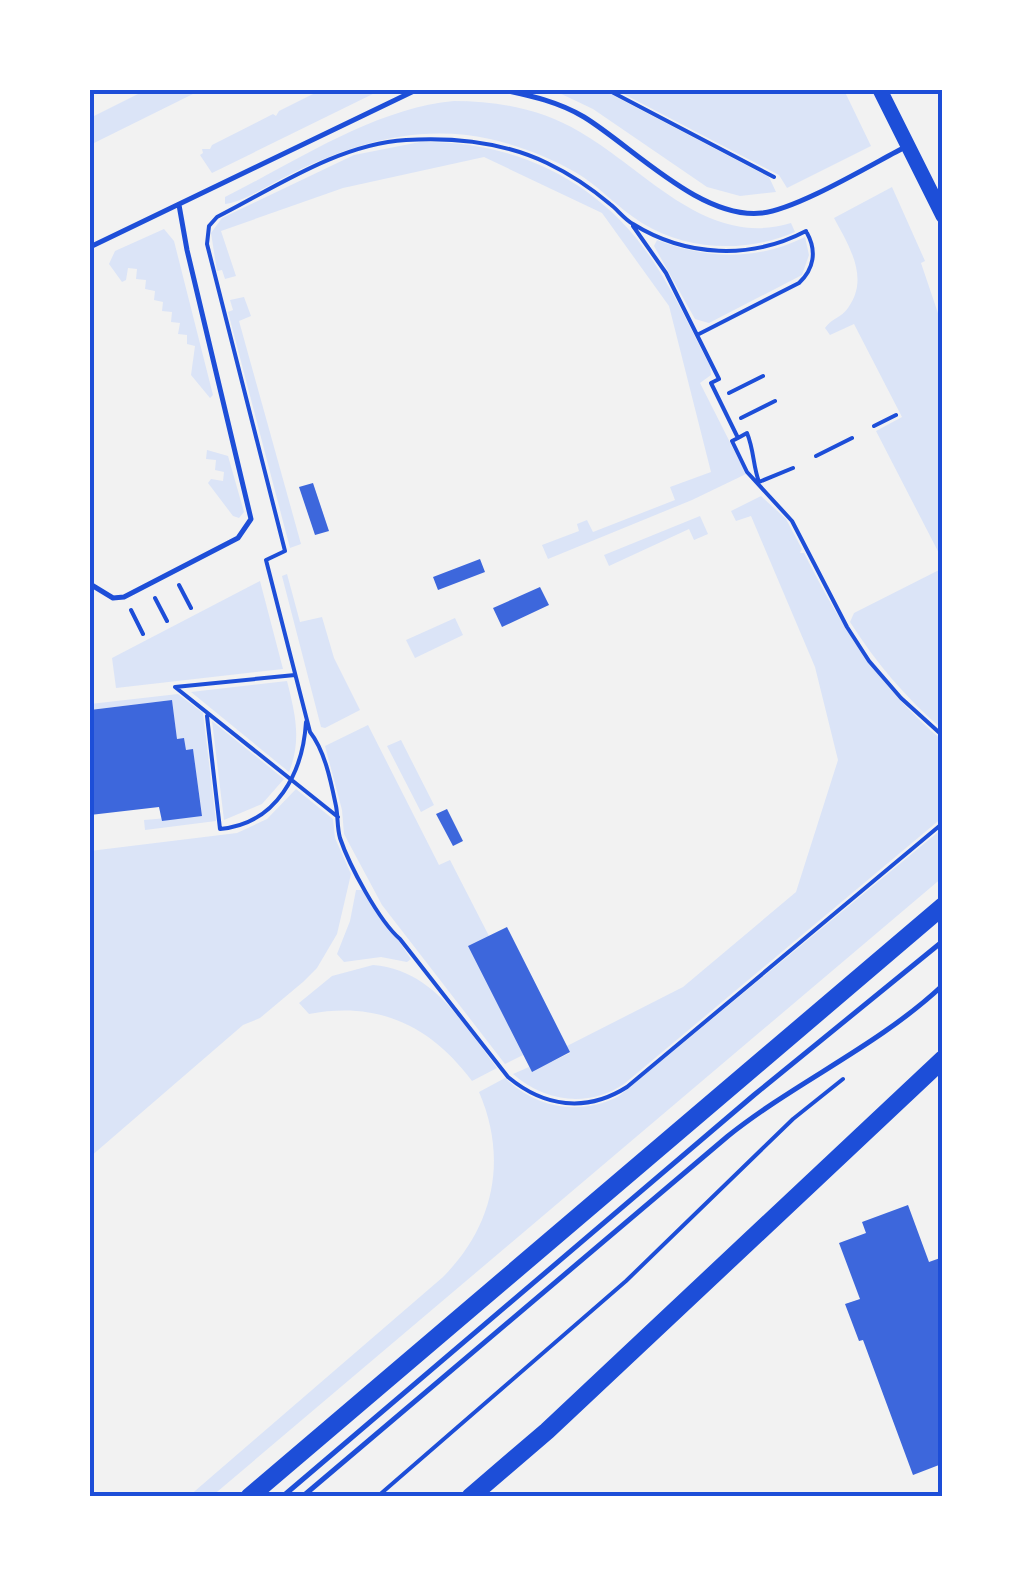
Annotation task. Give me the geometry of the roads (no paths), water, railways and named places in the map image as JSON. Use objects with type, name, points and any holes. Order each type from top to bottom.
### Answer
[{"type":"main road","points":[[880,90],[943,216]]},
{"type":"main road","points":[[249,1497],[943,906]]},
{"type":"main road","points":[[470,1497],[547,1431],[943,1059]]},
{"type":"lane","points":[[90,247],[416,90]]},
{"type":"lane","points":[[504,90],[570,109],[698,197],[732,212],[762,214],[776,210],[907,146]]},
{"type":"lane","points":[[90,584],[113,598],[124,597],[238,538],[248,526],[252,512],[187,250],[180,204]]},
{"type":"lane","points":[[282,1497],[754,1096],[943,941]]},
{"type":"lane","points":[[302,1497],[728,1136],[770,1103],[865,1048],[943,985]]}]
